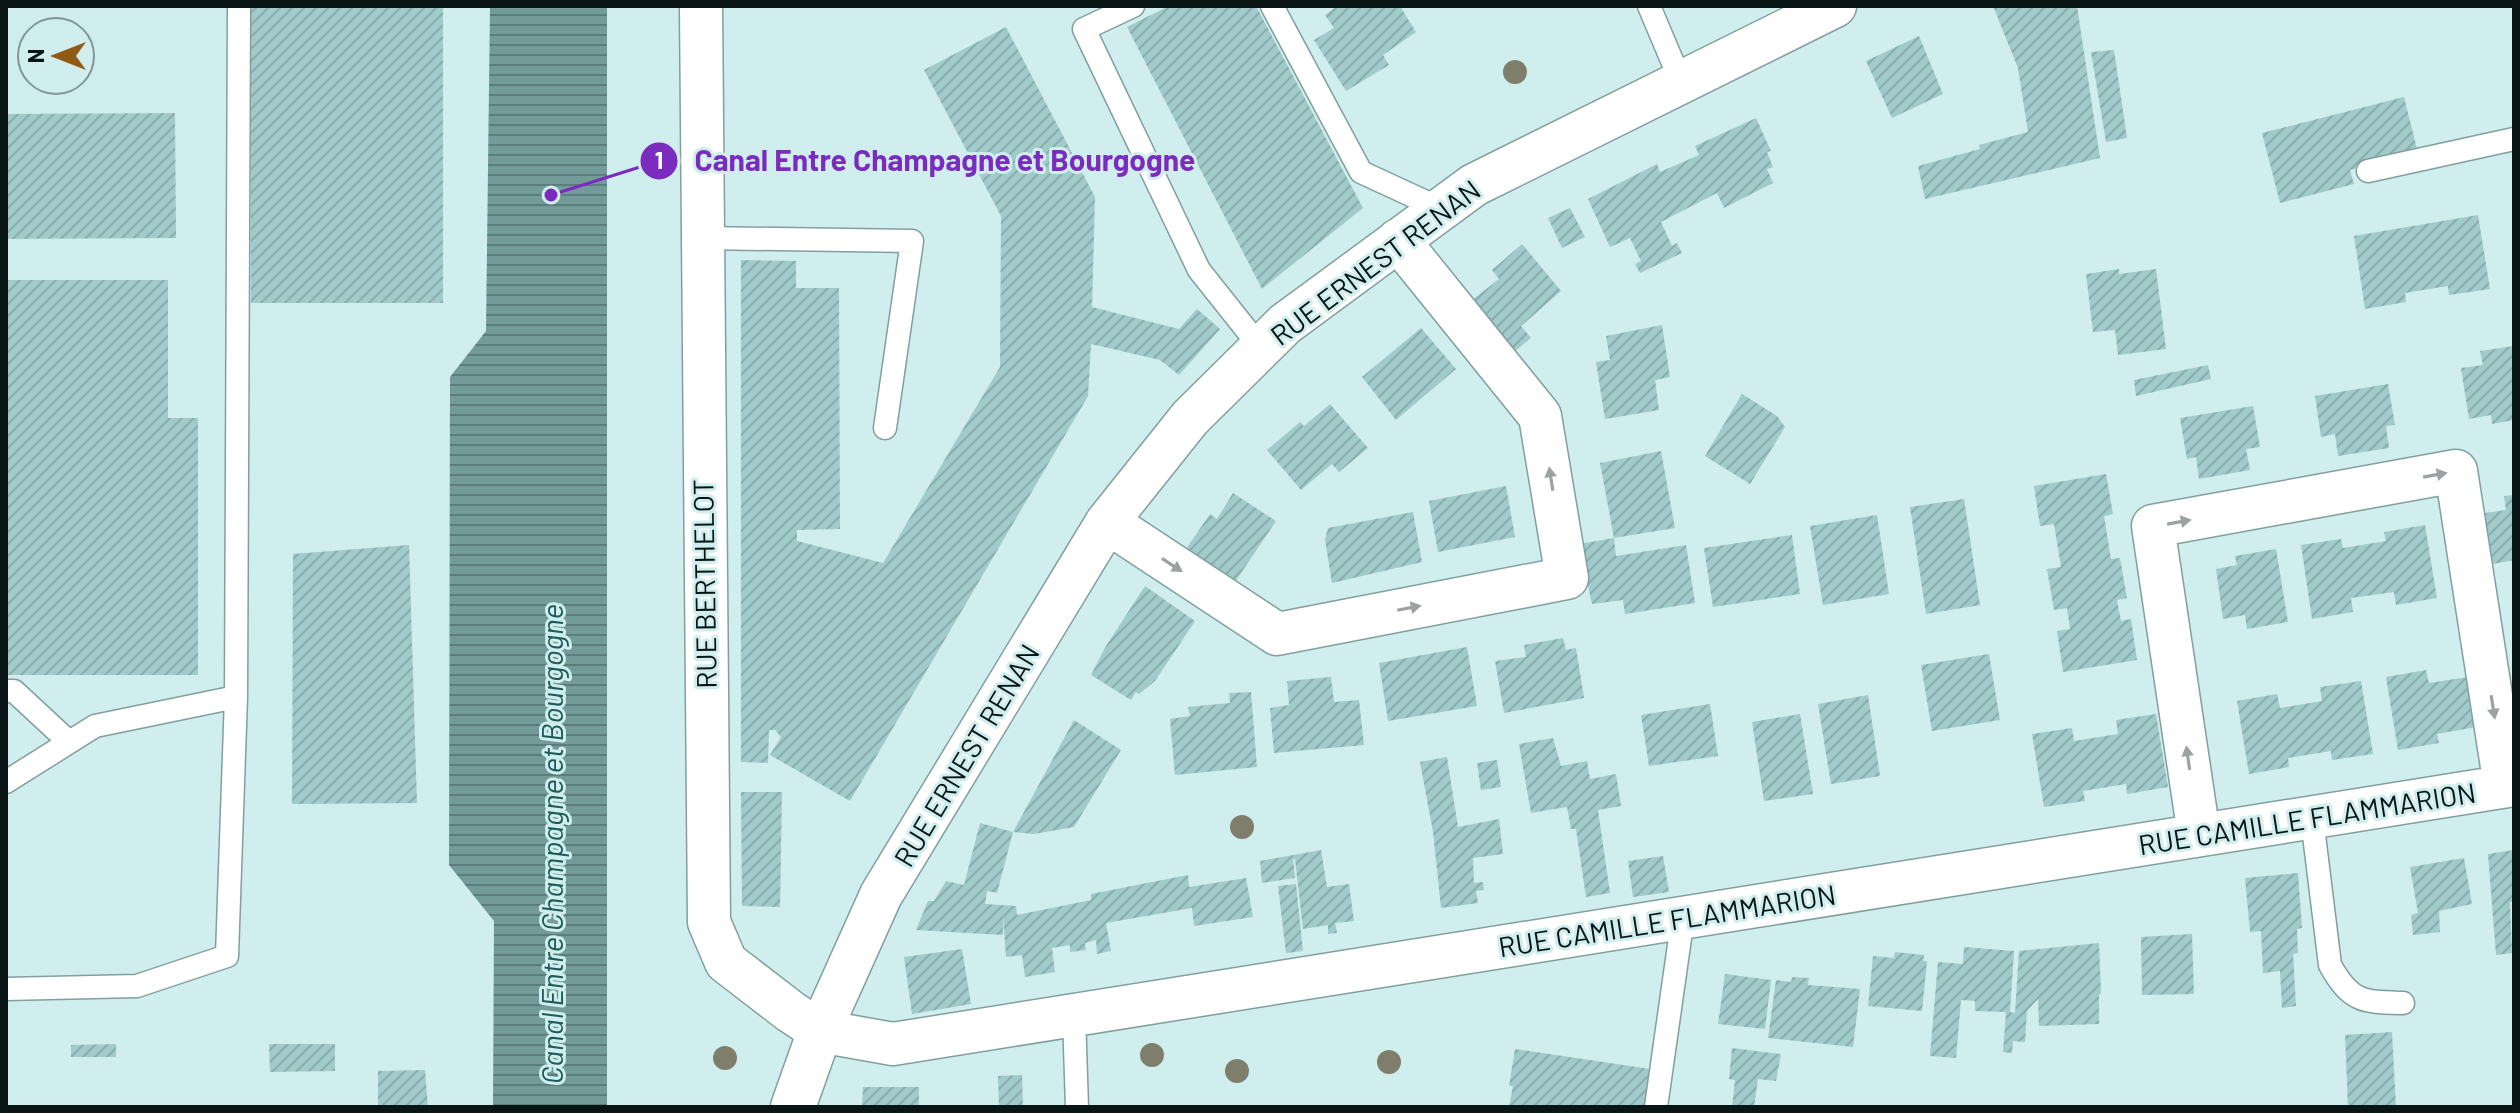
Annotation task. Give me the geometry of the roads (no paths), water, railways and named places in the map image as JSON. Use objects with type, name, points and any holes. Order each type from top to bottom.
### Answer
[{"type":"street","name":"RUE BERTHELOT","points":[[701,6],[709,922],[726,962],[820,1031]]},
{"type":"street","name":"RUE ERNEST RENAN","points":[[820,1031],[881,895],[1107,522],[1190,418],[1285,324],[1474,185],[1835,6]]},
{"type":"street","points":[[1107,522],[1277,634],[1567,578],[1540,416],[1398,240]]},
{"type":"street","points":[[2199,835],[2153,526],[2456,471],[2510,786]]},
{"type":"street","name":"RUE CAMILLE FLAMMARION","points":[[820,1031],[893,1044],[2510,786]]},
{"type":"street","points":[[793,1107],[820,1031]]},
{"type":"lane","points":[[6,989],[137,986],[227,956],[236,697],[239,6]]},
{"type":"lane","points":[[1133,6],[1084,29],[1199,270],[1261,348]]},
{"type":"lane","points":[[1272,6],[1361,172],[1441,209]]},
{"type":"lane","points":[[1649,6],[1681,82]]},
{"type":"lane","points":[[2368,171],[2514,139]]},
{"type":"lane","points":[[701,238],[912,241],[885,428]]},
{"type":"lane","points":[[6,691],[14,691],[69,742]]},
{"type":"lane","points":[[6,782],[95,726],[236,697]]},
{"type":"lane","points":[[2312,819],[2330,965],[2357,999],[2403,1003]]},
{"type":"lane","points":[[1656,1107],[1683,917]]},
{"type":"lane","points":[[1074,1015],[1077,1107]]},
{"type":"water","points":[[490,6],[607,6],[607,1107],[493,1107],[494,921],[449,865],[450,377],[486,331]]},
{"type":"place","name":"Canal Entre Champagne et Bourgogne","points":[[551,195]]}]
